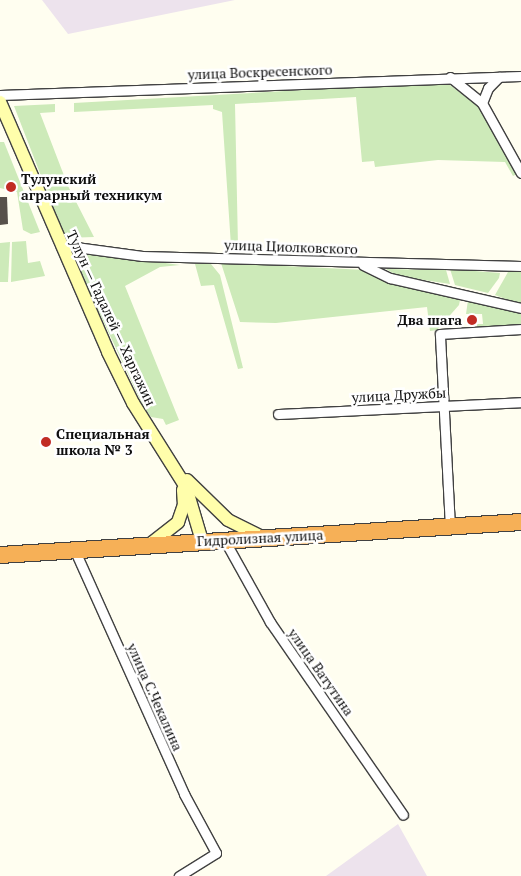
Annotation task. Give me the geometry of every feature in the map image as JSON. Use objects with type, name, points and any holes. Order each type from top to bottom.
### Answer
[{"type":"highway","name":"Гидролизная улица","points":[[0,555],[521,522]]},
{"type":"street","name":"улица Воскресенского","points":[[0,95],[450,77],[521,76]]},
{"type":"street","points":[[450,77],[482,103],[521,173]]},
{"type":"street","points":[[482,103],[488,88],[500,77]]},
{"type":"street","name":"Тулун — Гадалей — Харгажин","points":[[0,102],[125,386],[189,495],[202,541]]},
{"type":"street","name":"улица Циолковского","points":[[61,244],[142,256],[359,264],[521,266]]},
{"type":"street","points":[[359,264],[390,278],[521,308]]},
{"type":"street","points":[[450,527],[447,407],[440,334],[521,328]]},
{"type":"street","name":"улица Дружбы","points":[[278,414],[521,402]]},
{"type":"street","points":[[168,458],[215,510],[266,539]]},
{"type":"street","points":[[150,545],[172,530],[182,514],[179,476]]},
{"type":"street","name":"улица Ватутина","points":[[225,541],[270,622],[403,815]]},
{"type":"street","name":"улица С.Чекалина","points":[[75,550],[184,794],[216,853],[179,876]]},
{"type":"shaded area","points":[[42,0],[235,0],[68,34]]},
{"type":"shaded area","points":[[398,824],[427,876],[326,876]]},
{"type":"green space","points":[[446,82],[479,107],[517,174],[513,176],[505,162],[438,160],[375,167],[374,161],[362,162],[356,97],[235,104],[238,246],[231,246],[222,112],[213,109],[213,105],[74,112],[74,103]]},
{"type":"green space","points":[[55,104],[55,112],[40,113],[68,186],[94,237],[65,238],[14,106]]},
{"type":"green space","points":[[0,142],[4,142],[40,232],[31,234],[23,230],[17,192],[0,188]]},
{"type":"green space","points":[[26,241],[28,263],[40,261],[45,276],[11,282],[12,242]]},
{"type":"green space","points":[[10,242],[8,282],[0,282],[0,243]]},
{"type":"green space","points":[[70,250],[180,265],[160,267],[125,286],[179,420],[166,425],[163,419],[151,417],[143,406]]},
{"type":"green space","points":[[221,263],[366,270],[461,295],[459,305],[437,330],[430,331],[427,307],[276,323],[240,322]]},
{"type":"green space","points":[[195,264],[211,264],[220,275],[243,368],[238,369],[214,285],[201,286]]},
{"type":"green space","points":[[386,269],[446,270],[450,284],[398,276]]},
{"type":"green space","points":[[450,269],[500,273],[499,278],[488,293],[455,285]]},
{"type":"green space","points":[[508,272],[521,272],[521,305],[495,295]]},
{"type":"green space","points":[[472,298],[521,313],[521,327],[477,330],[477,324],[483,324],[482,314],[466,314],[468,300]]},
{"type":"building","points":[[0,197],[7,197],[8,224],[0,225]]},
{"type":"place","name":"Тулунский аграрный техникум","points":[[11,187]]},
{"type":"place","name":"Два шага","points":[[472,320]]},
{"type":"place","name":"Специальная школа № 3","points":[[46,442]]}]
